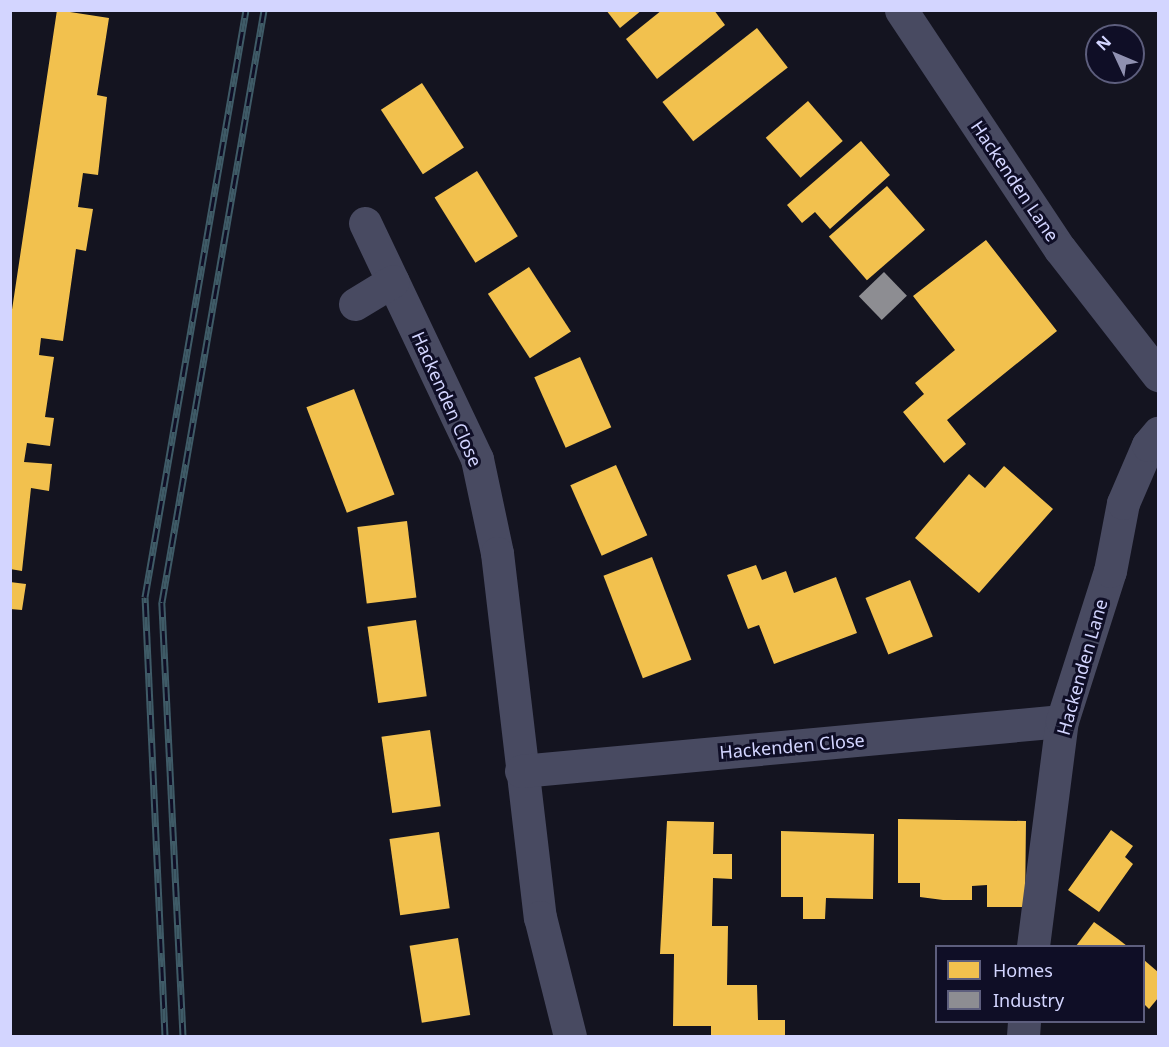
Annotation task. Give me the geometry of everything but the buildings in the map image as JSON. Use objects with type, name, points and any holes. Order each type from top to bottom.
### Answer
[{"type":"street","name":"Hackenden Lane","points":[[906,12],[1060,249],[1158,375]]},
{"type":"street","name":"Hackenden Close","points":[[365,223],[477,459],[497,553],[540,917],[570,1036]]},
{"type":"street","points":[[355,304],[393,281]]},
{"type":"street","name":"Hackenden Lane","points":[[1034,945],[1062,721],[1110,571],[1123,503],[1148,445],[1158,433]]},
{"type":"street","name":"Hackenden Close","points":[[521,771],[1062,721]]},
{"type":"railway","points":[[165,1036],[145,597],[246,10]]},
{"type":"railway","points":[[183,1036],[162,602],[264,10]]}]
